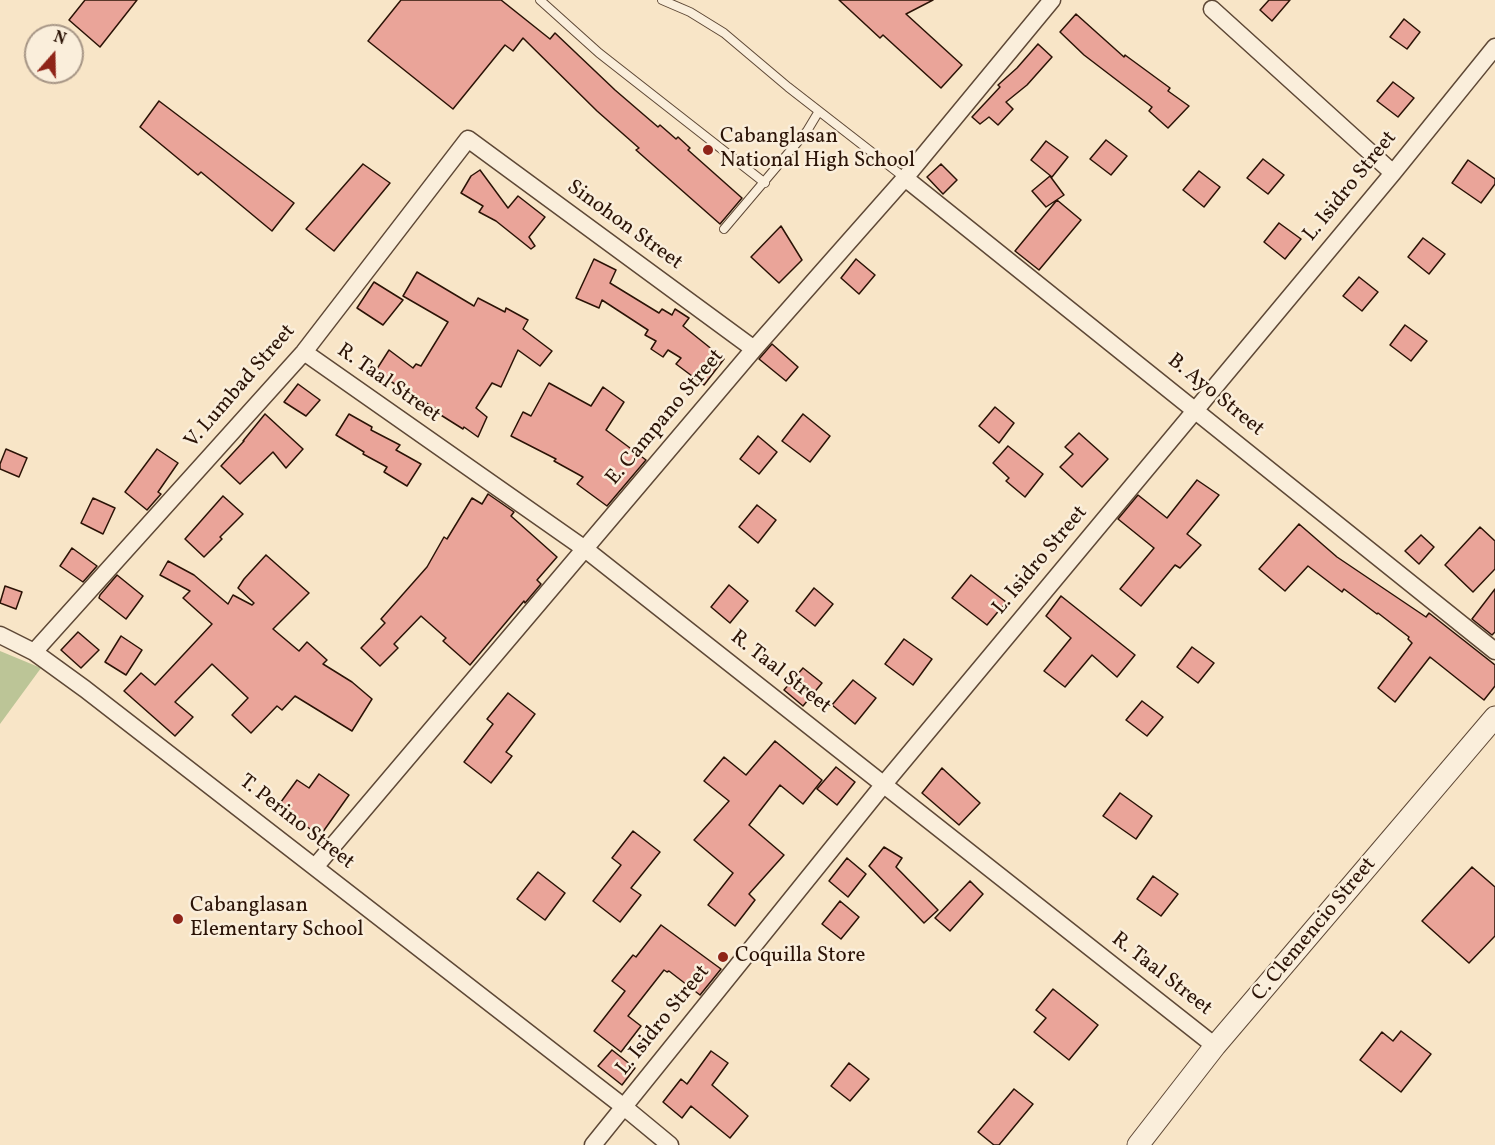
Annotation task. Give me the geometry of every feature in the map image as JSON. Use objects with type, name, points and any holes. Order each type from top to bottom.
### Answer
[{"type":"street","name":"E. Campano Street","points":[[315,867],[754,349],[905,178],[1052,0]]},
{"type":"street","points":[[1212,9],[1393,173]]},
{"type":"street","name":"L. Isidro Street","points":[[593,1145],[884,784],[1393,173],[1495,47]]},
{"type":"street","name":"Sinohon Street","points":[[468,139],[754,349]]},
{"type":"street","name":"V. Lumbad Street","points":[[34,652],[304,352],[468,139]]},
{"type":"street","name":"B. Ayo Street","points":[[905,178],[1495,651]]},
{"type":"street","name":"R. Taal Street","points":[[304,352],[585,549],[1215,1046]]},
{"type":"street","name":"T. Perino Street","points":[[0,635],[34,652],[85,689],[670,1145]]},
{"type":"street","name":"C. Clemencio Street","points":[[1138,1145],[1215,1046],[1495,717]]},
{"type":"lane","points":[[540,0],[599,53],[765,183]]},
{"type":"lane","points":[[662,0],[690,12],[724,33],[905,178]]},
{"type":"lane","points":[[724,229],[807,131],[819,111]]},
{"type":"green space","points":[[0,651],[41,668],[0,724]]},
{"type":"building","points":[[85,0],[137,0],[100,47],[84,33],[84,24],[74,24],[69,20]]},
{"type":"building","points":[[401,0],[501,0],[550,39],[555,33],[658,127],[660,125],[676,139],[678,137],[690,148],[688,150],[742,198],[720,224],[636,150],[639,148],[597,111],[523,38],[513,51],[505,45],[453,109],[368,41]]},
{"type":"building","points":[[839,0],[933,0],[906,14],[962,65],[941,88],[883,35],[880,38]]},
{"type":"building","points":[[1269,0],[1290,0],[1272,21],[1260,10]]},
{"type":"building","points":[[1076,14],[1124,57],[1125,55],[1170,88],[1168,91],[1189,106],[1168,128],[1149,111],[1152,107],[1084,55],[1060,32]]},
{"type":"building","points":[[1404,19],[1420,32],[1407,49],[1390,37]]},
{"type":"building","points":[[1038,44],[1052,57],[1027,85],[1006,102],[1013,109],[998,125],[989,117],[980,124],[972,117],[1000,87],[998,85]]},
{"type":"building","points":[[1393,82],[1414,98],[1398,117],[1377,101]]},
{"type":"building","points":[[159,101],[294,203],[272,231],[201,172],[198,175],[140,127]]},
{"type":"building","points":[[1106,140],[1127,156],[1111,175],[1090,159]]},
{"type":"building","points":[[1046,141],[1068,157],[1052,177],[1031,160]]},
{"type":"building","points":[[1263,159],[1284,175],[1268,194],[1247,178]]},
{"type":"building","points":[[1468,160],[1495,179],[1495,184],[1481,203],[1452,183]]},
{"type":"building","points":[[363,164],[390,183],[334,251],[306,229]]},
{"type":"building","points":[[941,164],[957,180],[943,194],[927,177]]},
{"type":"building","points":[[480,170],[508,208],[518,196],[545,217],[529,237],[535,246],[531,249],[496,221],[479,212],[483,206],[461,193],[471,176]]},
{"type":"building","points":[[1199,171],[1220,187],[1204,207],[1183,190]]},
{"type":"building","points":[[1050,176],[1064,195],[1046,207],[1032,191]]},
{"type":"building","points":[[1057,200],[1081,220],[1039,270],[1015,251]]},
{"type":"building","points":[[1279,223],[1301,239],[1285,259],[1264,242]]},
{"type":"building","points":[[781,226],[802,260],[779,283],[751,257]]},
{"type":"building","points":[[1423,238],[1445,254],[1429,274],[1408,257]]},
{"type":"building","points":[[594,259],[616,270],[610,283],[659,313],[662,309],[672,315],[675,309],[689,318],[683,326],[724,359],[704,385],[676,364],[681,358],[668,350],[663,357],[651,349],[656,341],[645,335],[648,330],[602,300],[599,308],[576,298]]},
{"type":"building","points":[[856,259],[875,275],[859,294],[841,278]]},
{"type":"building","points":[[417,272],[474,306],[478,298],[505,312],[506,308],[528,320],[523,329],[552,351],[540,366],[518,350],[501,387],[492,383],[476,408],[487,417],[478,437],[375,372],[389,350],[413,368],[416,364],[421,366],[448,322],[403,296]]},
{"type":"building","points":[[1359,277],[1378,292],[1362,311],[1343,296]]},
{"type":"building","points":[[374,282],[403,300],[383,325],[357,308]]},
{"type":"building","points":[[1405,325],[1427,341],[1411,361],[1390,345]]},
{"type":"building","points":[[772,344],[798,367],[786,381],[759,359]]},
{"type":"building","points":[[549,383],[591,406],[603,387],[624,402],[606,430],[646,460],[607,506],[577,484],[583,477],[554,461],[556,459],[511,436],[523,412],[531,416]]},
{"type":"building","points":[[298,384],[320,400],[306,416],[284,402]]},
{"type":"building","points":[[995,407],[1014,423],[999,443],[979,426]]},
{"type":"building","points":[[265,414],[303,449],[286,468],[273,452],[240,484],[221,466]]},
{"type":"building","points":[[349,414],[372,427],[371,430],[400,445],[396,450],[421,464],[407,486],[384,472],[387,467],[336,435]]},
{"type":"building","points":[[803,414],[830,436],[810,462],[782,441]]},
{"type":"building","points":[[1079,433],[1108,459],[1082,487],[1060,467],[1073,454],[1065,447]]},
{"type":"building","points":[[758,436],[777,452],[759,474],[740,459]]},
{"type":"building","points":[[1008,446],[1043,474],[1025,497],[1006,481],[1009,478],[993,463]]},
{"type":"building","points":[[6,449],[27,458],[19,477],[0,469]]},
{"type":"building","points":[[157,449],[178,463],[158,492],[161,494],[147,510],[125,492]]},
{"type":"building","points":[[1197,480],[1219,495],[1187,534],[1201,545],[1180,568],[1175,565],[1141,606],[1120,589],[1154,548],[1118,519],[1138,495],[1167,518]]},
{"type":"building","points":[[488,494],[514,512],[511,516],[557,557],[537,580],[541,584],[470,665],[443,641],[446,638],[421,616],[394,644],[398,648],[380,666],[361,648],[385,623],[381,619],[427,567],[444,537],[447,539],[472,498],[482,504]]},
{"type":"building","points":[[223,496],[243,514],[204,557],[185,539]]},
{"type":"building","points":[[93,498],[115,508],[103,534],[81,523]]},
{"type":"building","points":[[757,505],[776,520],[758,543],[739,527]]},
{"type":"building","points":[[1299,524],[1337,557],[1426,617],[1429,613],[1495,665],[1495,686],[1484,700],[1430,657],[1395,702],[1378,688],[1412,643],[1409,637],[1344,589],[1342,592],[1308,566],[1285,591],[1259,569]]},
{"type":"building","points":[[1480,527],[1495,541],[1495,569],[1473,592],[1445,565]]},
{"type":"building","points":[[1421,535],[1434,547],[1419,564],[1405,551]]},
{"type":"building","points":[[72,548],[97,566],[83,582],[60,566]]},
{"type":"building","points":[[266,555],[309,593],[273,629],[299,651],[307,642],[327,660],[323,664],[352,682],[372,699],[352,731],[295,696],[282,710],[277,706],[251,733],[232,715],[248,698],[212,664],[175,702],[193,717],[175,736],[124,691],[141,673],[155,685],[212,624],[183,598],[190,591],[160,575],[168,561],[194,575],[228,604],[233,595],[252,605],[254,603],[238,588]]},
{"type":"building","points":[[117,575],[143,596],[126,619],[99,598]]},
{"type":"building","points":[[971,575],[1006,602],[987,625],[952,598]]},
{"type":"building","points":[[729,585],[748,601],[730,623],[711,607]]},
{"type":"building","points":[[5,586],[22,592],[16,609],[0,603]]},
{"type":"building","points":[[814,588],[833,604],[815,626],[796,611]]},
{"type":"building","points":[[1495,589],[1495,632],[1492,635],[1472,619]]},
{"type":"building","points":[[1061,596],[1135,655],[1117,677],[1092,655],[1065,687],[1044,671],[1071,638],[1046,616]]},
{"type":"building","points":[[78,632],[99,650],[81,668],[61,650]]},
{"type":"building","points":[[121,636],[142,650],[126,675],[105,662]]},
{"type":"building","points":[[904,639],[932,659],[913,685],[885,664]]},
{"type":"building","points":[[1192,647],[1214,663],[1198,683],[1177,667]]},
{"type":"building","points":[[803,668],[822,683],[803,706],[784,690]]},
{"type":"building","points":[[853,680],[876,698],[855,724],[832,705]]},
{"type":"building","points":[[508,693],[535,714],[506,752],[512,756],[491,783],[464,762],[493,724],[487,719]]},
{"type":"building","points":[[1142,701],[1163,717],[1147,736],[1126,720]]},
{"type":"building","points":[[775,741],[822,780],[803,804],[780,785],[749,825],[784,855],[749,894],[755,900],[735,926],[708,905],[733,873],[694,840],[729,801],[704,781],[724,757],[746,775]]},
{"type":"building","points":[[836,767],[855,782],[837,805],[817,789]]},
{"type":"building","points":[[942,768],[980,803],[959,825],[922,793]]},
{"type":"building","points":[[319,774],[349,795],[320,836],[278,806],[297,780],[309,788]]},
{"type":"building","points":[[1120,793],[1152,816],[1136,839],[1103,816]]},
{"type":"building","points":[[633,831],[660,852],[631,888],[641,895],[620,922],[593,901],[621,865],[612,858]]},
{"type":"building","points":[[884,847],[902,858],[896,867],[938,910],[924,923],[869,866]]},
{"type":"building","points":[[847,858],[866,874],[848,897],[829,881]]},
{"type":"building","points":[[1472,867],[1495,887],[1495,936],[1469,963],[1422,921]]},
{"type":"building","points":[[538,872],[565,893],[545,920],[517,899]]},
{"type":"building","points":[[1153,876],[1178,894],[1161,916],[1137,899]]},
{"type":"building","points":[[970,881],[983,894],[950,931],[935,918]]},
{"type":"building","points":[[840,901],[859,917],[841,939],[822,924]]},
{"type":"building","points":[[661,925],[721,969],[700,995],[669,971],[664,970],[628,1016],[641,1026],[621,1052],[594,1031],[625,991],[612,981],[633,955],[636,957]]},
{"type":"building","points":[[1053,989],[1098,1025],[1069,1060],[1034,1032],[1046,1018],[1036,1010]]},
{"type":"building","points":[[1401,1031],[1431,1054],[1401,1092],[1360,1060],[1382,1032],[1393,1041]]},
{"type":"building","points":[[612,1050],[635,1068],[622,1085],[598,1066]]},
{"type":"building","points":[[711,1051],[728,1063],[712,1085],[748,1116],[730,1138],[691,1106],[682,1118],[663,1102],[681,1079],[687,1084]]},
{"type":"building","points":[[849,1063],[869,1079],[850,1101],[831,1086]]},
{"type":"building","points":[[1014,1089],[1033,1104],[999,1145],[994,1145],[978,1132]]},
{"type":"place","name":"Cabanglasan National High School","points":[[708,150]]},
{"type":"place","name":"Cabanglasan Elementary School","points":[[178,919]]},
{"type":"place","name":"Coquilla Store","points":[[723,957]]}]
